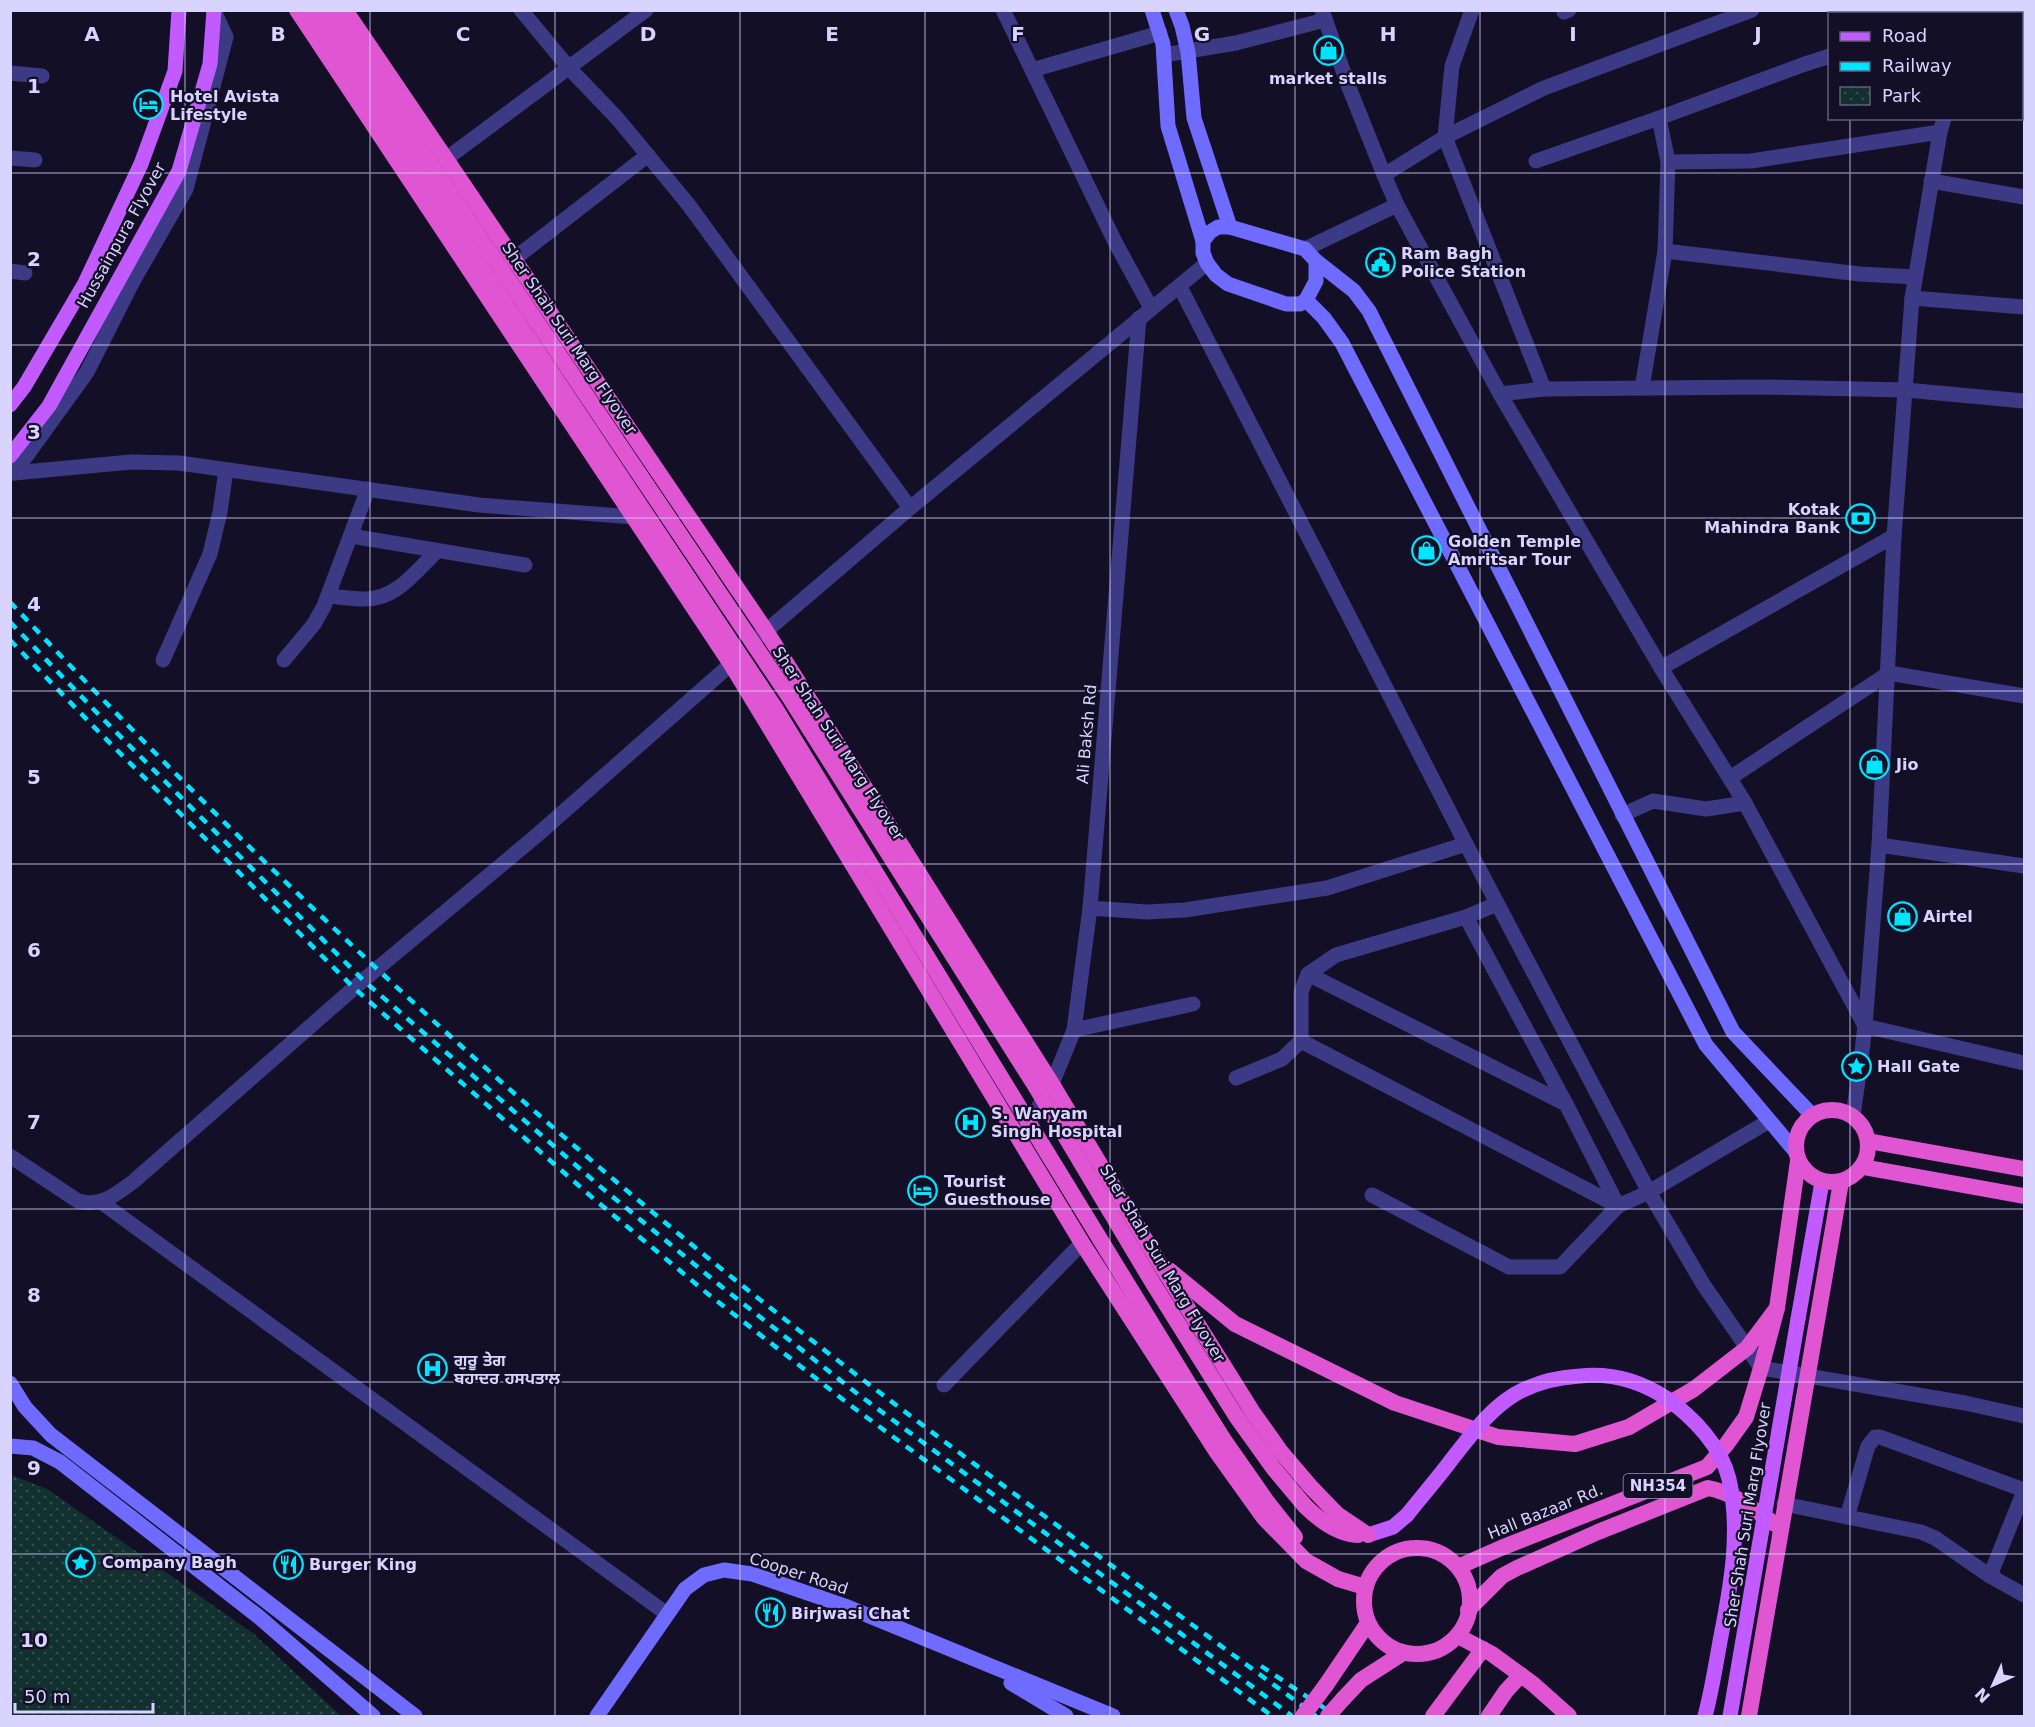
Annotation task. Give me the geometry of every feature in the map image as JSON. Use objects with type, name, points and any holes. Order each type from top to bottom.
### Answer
[{"type":"highway","points":[[297,10],[731,664],[1082,1243],[1184,1404],[1264,1518],[1292,1548],[1306,1561],[1322,1570],[1348,1583],[1365,1587]]},
{"type":"highway","name":"Sher Shah Suri Marg Flyover","points":[[310,10],[775,708],[1194,1392],[1268,1503],[1322,1570]]},
{"type":"highway","name":"Sher Shah Suri Marg Flyover","points":[[327,10],[790,698],[1034,1084],[1154,1285],[1236,1416],[1274,1469],[1317,1518],[1330,1526],[1352,1534],[1368,1535]]},
{"type":"highway","points":[[345,10],[766,631],[1052,1084],[1252,1411],[1281,1452],[1310,1486],[1337,1514],[1368,1535]]},
{"type":"highway","points":[[1797,1156],[1804,1170],[1822,1182],[1841,1182],[1853,1176],[1863,1167],[1868,1141],[1865,1131],[1853,1116],[1833,1110],[1812,1115]]},
{"type":"highway","name":"NH354","points":[[1761,1368],[1777,1308],[1797,1156],[1796,1137],[1802,1125],[1812,1115]]},
{"type":"highway","points":[[1868,1141],[2025,1169]]},
{"type":"highway","points":[[1863,1167],[2025,1196]]},
{"type":"highway","points":[[1749,1716],[1841,1182]]},
{"type":"highway","points":[[1157,1259],[1235,1324],[1395,1403],[1498,1437],[1575,1444],[1629,1427],[1694,1389],[1747,1348],[1777,1308]]},
{"type":"highway","name":"Hall Bazaar Rd.","points":[[1458,1567],[1707,1467],[1746,1417],[1761,1368]]},
{"type":"highway","points":[[1468,1610],[1502,1576],[1517,1568],[1598,1532],[1708,1488],[1732,1496],[1780,1528]]},
{"type":"highway","points":[[1409,1547],[1427,1548],[1444,1555],[1458,1567],[1467,1582],[1470,1599],[1458,1636],[1438,1650],[1419,1654],[1403,1653],[1376,1637],[1368,1623],[1363,1601],[1365,1587],[1378,1563],[1398,1550],[1409,1547]]},
{"type":"highway","points":[[1303,1716],[1368,1623]]},
{"type":"highway","points":[[1458,1636],[1483,1649],[1521,1675],[1569,1716]]},
{"type":"highway","points":[[1434,1715],[1483,1649]]},
{"type":"highway","points":[[1328,1716],[1361,1680],[1403,1653]]},
{"type":"highway","points":[[1488,1716],[1521,1675]]},
{"type":"main road","name":"Hussainpura Flyover","points":[[10,405],[24,387],[85,283],[141,164],[175,71],[178,10]]},
{"type":"main road","points":[[1152,10],[1160,33],[1164,55],[1168,126],[1203,241],[1203,253],[1207,263],[1216,275],[1228,284],[1286,304],[1300,304],[1306,300],[1316,281],[1316,261]]},
{"type":"main road","points":[[1176,10],[1188,52],[1194,118],[1230,227]]},
{"type":"main road","name":"Hussainpura Flyover","points":[[10,456],[49,406],[178,171],[210,64],[214,11]]},
{"type":"main road","points":[[1203,241],[1210,232],[1218,227],[1230,227],[1305,249],[1316,261],[1354,291],[1369,311],[1733,1032],[1812,1115]]},
{"type":"main road","points":[[1306,300],[1324,318],[1342,343],[1706,1046],[1797,1156]]},
{"type":"main road","name":"Sher Shah Suri Marg Flyover","points":[[1731,1716],[1822,1182]]},
{"type":"main road","name":"Sher Shah Suri Marg Flyover","points":[[1368,1535],[1393,1527],[1407,1515],[1487,1415],[1530,1386],[1560,1377],[1593,1375],[1623,1378],[1651,1389],[1679,1407],[1704,1432],[1719,1454],[1729,1476],[1734,1505],[1733,1563],[1705,1716]]},
{"type":"main road","points":[[10,1383],[25,1407],[51,1435],[416,1716]]},
{"type":"main road","points":[[10,1446],[33,1448],[60,1462],[259,1617],[373,1716]]},
{"type":"main road","name":"Cooper Road","points":[[597,1716],[685,1589],[704,1575],[724,1570],[752,1574],[845,1606],[1113,1716]]},
{"type":"main road","points":[[970,1659],[1064,1716]]},
{"type":"main road","points":[[605,1716],[612,1695]]},
{"type":"street","points":[[521,10],[570,68],[617,118],[688,204],[910,508]]},
{"type":"street","points":[[446,159],[646,10]]},
{"type":"street","points":[[1003,10],[1120,252],[1151,308]]},
{"type":"street","points":[[1472,10],[1452,66],[1445,137],[1544,389]]},
{"type":"street","points":[[1384,175],[1445,137],[1544,87],[1752,10]]},
{"type":"street","points":[[214,11],[226,37],[186,189],[132,283],[87,372],[14,473],[131,462],[179,463],[479,505],[634,517]]},
{"type":"street","points":[[1164,55],[1236,43],[1323,15],[1396,205],[1500,394],[1661,668],[1745,803],[1865,1026],[2025,1063]]},
{"type":"street","points":[[1032,70],[1160,33]]},
{"type":"street","points":[[1536,161],[1828,57]]},
{"type":"street","points":[[10,73],[42,76]]},
{"type":"street","points":[[1642,388],[1665,250],[1668,162],[1659,118]]},
{"type":"street","points":[[1668,162],[1750,161],[1942,125],[1912,298],[1894,536],[1879,845],[1865,1026],[1853,1116]]},
{"type":"street","points":[[514,259],[648,155]]},
{"type":"street","points":[[10,158],[35,160]]},
{"type":"street","points":[[1931,181],[2025,197]]},
{"type":"street","points":[[1305,249],[1396,205]]},
{"type":"street","points":[[1665,250],[1860,274],[1915,277]]},
{"type":"street","points":[[10,1156],[78,1201],[90,1204],[101,1202],[134,1181],[354,988],[536,836],[766,631],[910,508],[1207,263]]},
{"type":"street","points":[[1180,287],[1497,904],[1649,1192],[1703,1284],[1761,1368],[1965,1403],[2025,1416]]},
{"type":"street","points":[[1912,298],[2025,307]]},
{"type":"street","name":"Ali Baksh Rd","points":[[1019,1140],[1052,1084],[1074,1030],[1090,908],[1139,318]]},
{"type":"street","points":[[1500,394],[1544,389],[1762,387],[1906,390],[2025,401]]},
{"type":"street","points":[[163,660],[210,554],[220,512],[226,470]]},
{"type":"street","points":[[284,660],[314,624],[328,596],[368,489]]},
{"type":"street","points":[[351,536],[525,565]]},
{"type":"street","points":[[1661,668],[1894,536]]},
{"type":"street","points":[[328,596],[368,599],[390,594],[398,590],[437,551]]},
{"type":"street","points":[[1730,778],[1889,674],[2025,696]]},
{"type":"street","points":[[1622,815],[1653,801],[1706,809],[1745,803]]},
{"type":"street","points":[[1090,908],[1147,912],[1185,910],[1281,896],[1327,888],[1466,844]]},
{"type":"street","points":[[1879,845],[2025,866]]},
{"type":"street","points":[[1236,1078],[1281,1059],[1301,1041],[1301,992],[1308,974],[1336,956],[1466,917],[1497,904]]},
{"type":"street","points":[[1466,917],[1618,1206]]},
{"type":"street","points":[[1308,974],[1566,1104]]},
{"type":"street","points":[[1074,1030],[1193,1004]]},
{"type":"street","points":[[1301,1041],[1618,1206]]},
{"type":"street","points":[[1372,1196],[1509,1267],[1560,1267],[1618,1206],[1649,1192],[1769,1121]]},
{"type":"street","points":[[101,1202],[667,1614]]},
{"type":"street","points":[[944,1386],[1082,1243]]},
{"type":"street","points":[[1847,1517],[1868,1446],[1875,1437],[2025,1490],[1990,1576]]},
{"type":"street","points":[[1784,1504],[1928,1535],[1990,1576],[2025,1595]]},
{"type":"green space","name":"Company Bagh","points":[[11,1475],[47,1489],[254,1634],[341,1716],[11,1716]]},
{"type":"railway","points":[[10,602],[181,779],[269,866],[358,951],[540,1116],[729,1275],[801,1332],[1020,1498],[1316,1716]]},
{"type":"railway","points":[[10,622],[101,717],[363,980],[602,1188],[717,1283],[859,1395],[1292,1716]]},
{"type":"railway","points":[[10,640],[354,988],[594,1199],[708,1294],[850,1405],[1272,1716]]},
{"type":"railway","points":[[1261,1666],[1336,1716]]},
{"type":"place","name":"market stalls","points":[[1328,50]]},
{"type":"place","name":"Hotel Avista Lifestyle","points":[[149,105]]},
{"type":"place","name":"Ram Bagh Police Station","points":[[1380,262]]},
{"type":"place","name":"Kotak Mahindra Bank","points":[[1861,518]]},
{"type":"place","name":"Golden Temple Amritsar Tour","points":[[1427,550]]},
{"type":"place","name":"Jio","points":[[1875,764]]},
{"type":"place","name":"Airtel","points":[[1902,916]]},
{"type":"place","name":"Hall Gate","points":[[1856,1066]]},
{"type":"place","name":"S. Waryam Singh Hospital","points":[[970,1122]]},
{"type":"place","name":"Tourist Guesthouse","points":[[923,1190]]},
{"type":"place","name":"ਗੁਰੂ ਤੇਗ ਬਹਾਦਰ ਹਸਪਤਾਲ","points":[[433,1369]]},
{"type":"place","name":"Company Bagh","points":[[81,1562]]},
{"type":"place","name":"Burger King","points":[[288,1564]]},
{"type":"place","name":"Birjwasi Chat","points":[[770,1613]]}]
